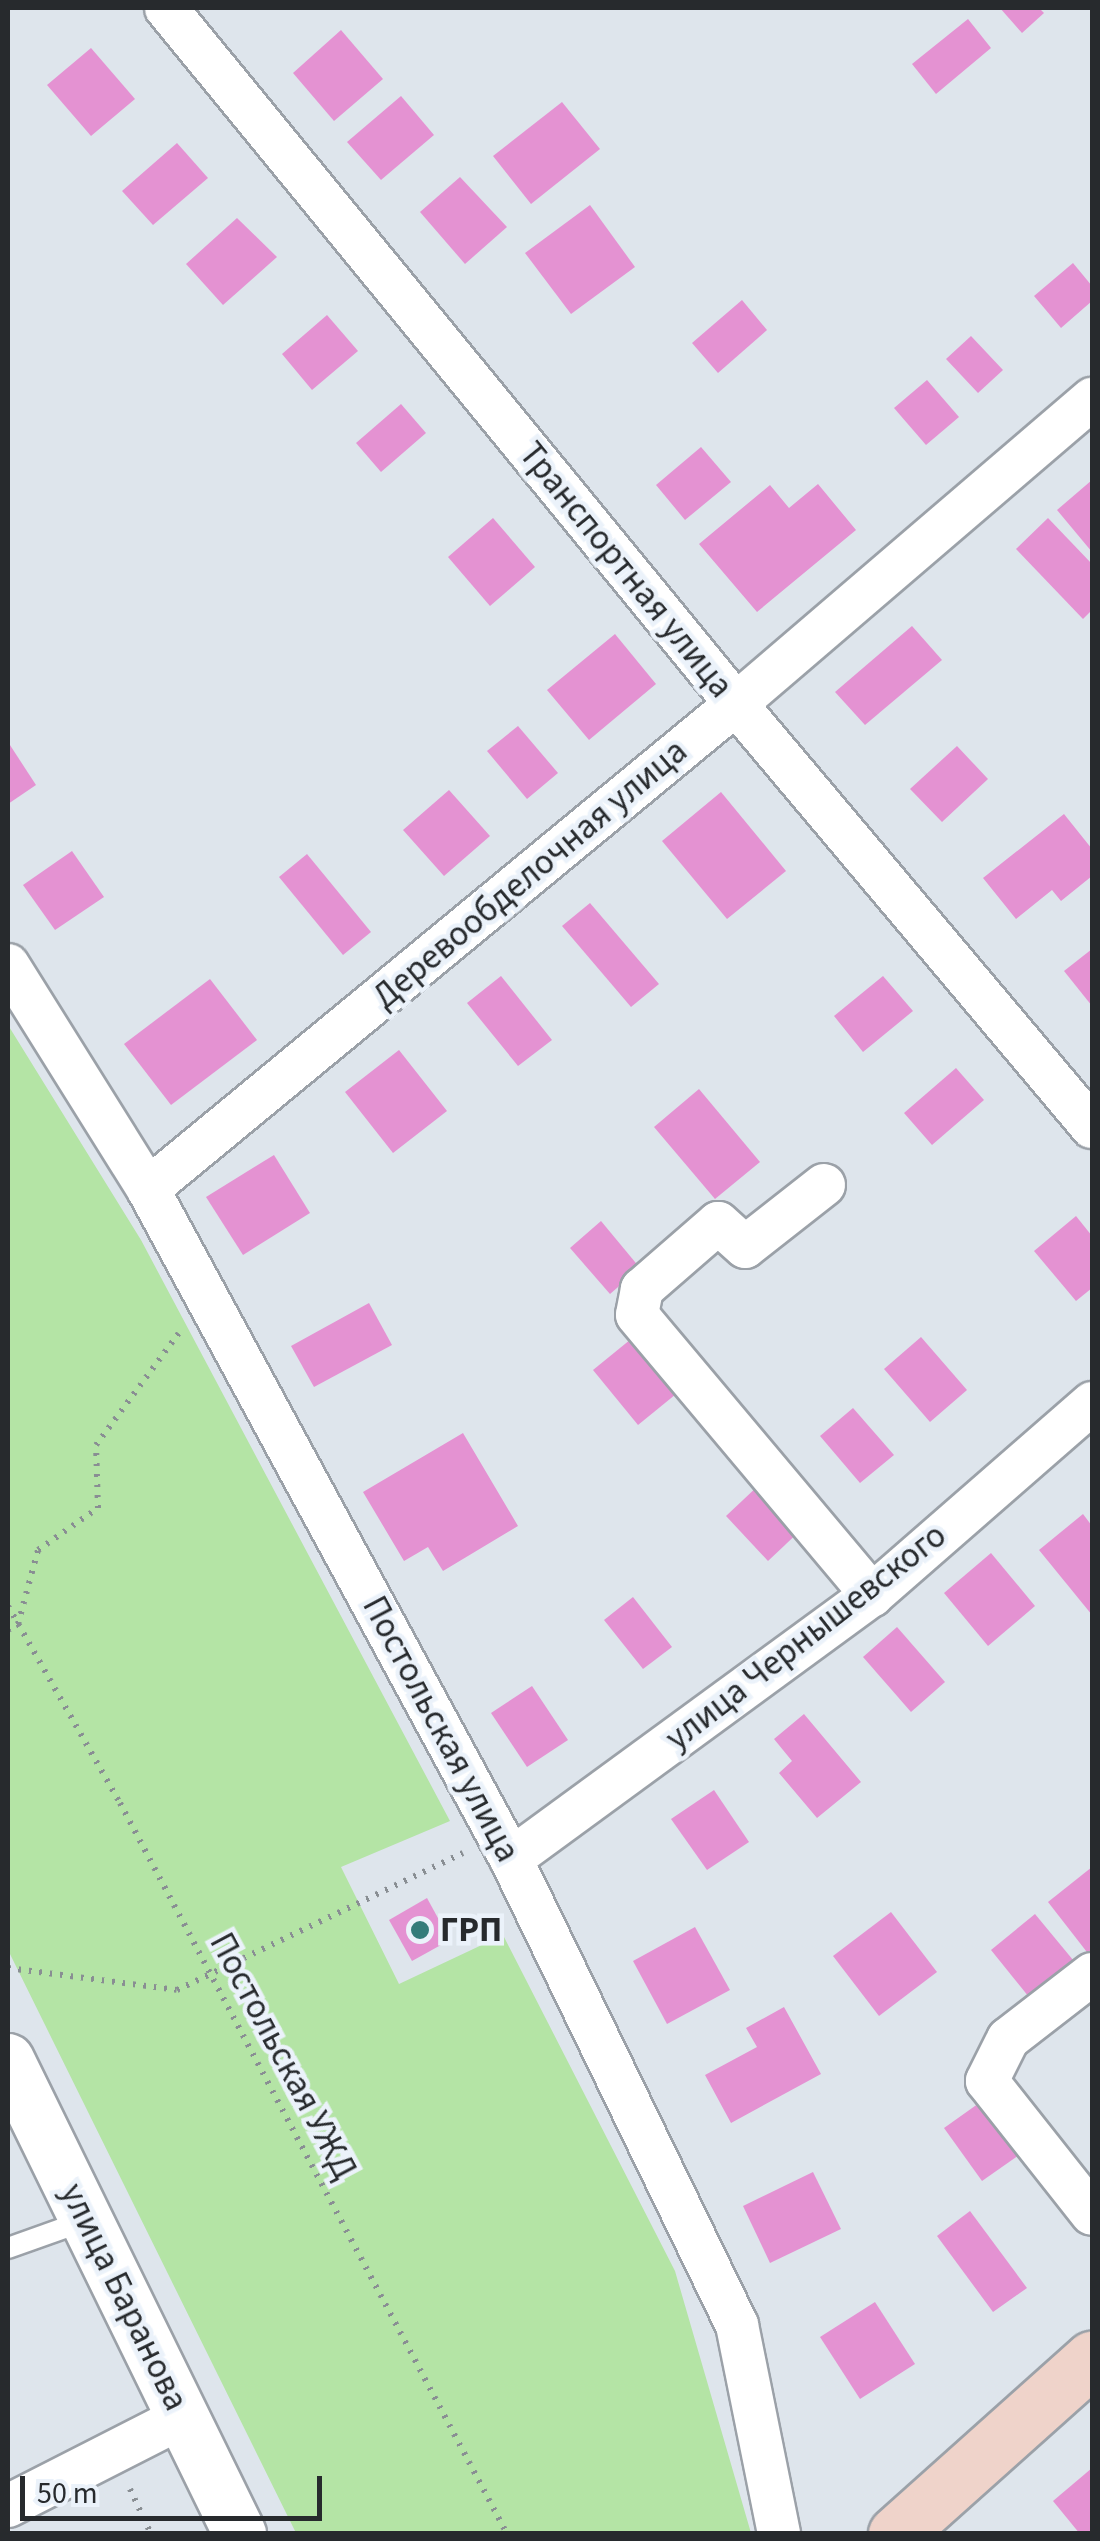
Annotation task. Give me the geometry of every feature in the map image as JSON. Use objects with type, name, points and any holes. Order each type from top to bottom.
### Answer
[{"type":"main road","points":[[896,2534],[1092,2359]]},
{"type":"street","name":"Транспортная улица","points":[[166,8],[736,704],[1092,1127]]},
{"type":"street","name":"Деревообделочная улица","points":[[148,1189],[736,704],[1092,400]]},
{"type":"street","name":"Постольская улица","points":[[8,966],[148,1189],[512,1859],[737,2325],[779,2534]]},
{"type":"street","points":[[824,1185],[745,1246],[718,1222],[642,1289],[637,1316],[872,1594]]},
{"type":"street","name":"улица Чернышевского","points":[[512,1859],[872,1594],[1092,1403]]},
{"type":"street","points":[[1092,1974],[1008,2039],[987,2081],[1092,2214]]},
{"type":"street","name":"улица Баранова","points":[[8,2060],[240,2534]]},
{"type":"street","points":[[8,2506],[183,2417]]},
{"type":"lane","points":[[8,2248],[86,2220]]},
{"type":"path","points":[[8,1630],[18,1624],[38,1550],[98,1508],[96,1445],[207,1296]]},
{"type":"path","name":"Постольская УЖД","points":[[8,1606],[211,1975],[507,2534]]},
{"type":"path","points":[[8,1968],[177,1990],[462,1853],[512,1859]]},
{"type":"path","points":[[114,2455],[151,2534]]},
{"type":"green space","points":[[8,1025],[141,1240],[450,1821],[341,1867],[399,1984],[503,1935],[675,2271],[751,2533],[296,2533],[8,1950]]},
{"type":"building","points":[[1000,8],[1039,8],[1044,13],[1022,33]]},
{"type":"building","points":[[968,19],[991,48],[936,94],[912,64]]},
{"type":"building","points":[[341,30],[383,79],[334,121],[293,73]]},
{"type":"building","points":[[91,48],[135,99],[91,136],[47,85]]},
{"type":"building","points":[[401,96],[434,135],[381,180],[347,142]]},
{"type":"building","points":[[562,102],[600,149],[531,204],[493,156]]},
{"type":"building","points":[[177,143],[208,178],[153,225],[122,191]]},
{"type":"building","points":[[460,177],[507,227],[465,264],[420,212]]},
{"type":"building","points":[[590,205],[635,267],[571,314],[525,253]]},
{"type":"building","points":[[237,218],[277,257],[223,305],[186,264]]},
{"type":"building","points":[[1073,263],[1092,286],[1092,301],[1061,328],[1034,296]]},
{"type":"building","points":[[742,300],[767,330],[718,373],[692,343]]},
{"type":"building","points":[[327,315],[358,351],[312,390],[282,354]]},
{"type":"building","points":[[971,336],[1003,370],[978,393],[946,359]]},
{"type":"building","points":[[927,380],[959,417],[926,445],[894,408]]},
{"type":"building","points":[[401,404],[426,433],[381,472],[356,443]]},
{"type":"building","points":[[701,447],[731,482],[685,520],[656,485]]},
{"type":"building","points":[[1092,480],[1092,552],[1057,510]]},
{"type":"building","points":[[818,484],[856,530],[757,612],[699,544],[770,485],[789,508]]},
{"type":"building","points":[[493,518],[535,567],[490,606],[448,557]]},
{"type":"building","points":[[1048,518],[1092,564],[1092,610],[1083,619],[1016,549]]},
{"type":"building","points":[[912,626],[942,660],[865,725],[835,692]]},
{"type":"building","points":[[615,634],[656,684],[589,740],[547,690]]},
{"type":"building","points":[[518,726],[558,773],[527,799],[487,751]]},
{"type":"building","points":[[8,742],[36,785],[8,804]]},
{"type":"building","points":[[957,746],[988,779],[942,822],[910,789]]},
{"type":"building","points":[[449,790],[490,836],[444,876],[403,830]]},
{"type":"building","points":[[721,792],[786,871],[727,919],[662,841]]},
{"type":"building","points":[[1064,814],[1092,849],[1092,876],[1061,901],[1052,890],[1016,919],[983,878]]},
{"type":"building","points":[[72,851],[104,897],[55,930],[23,885]]},
{"type":"building","points":[[307,854],[371,932],[343,955],[279,877]]},
{"type":"building","points":[[590,903],[659,984],[631,1007],[562,926]]},
{"type":"building","points":[[1092,949],[1092,1006],[1064,971]]},
{"type":"building","points":[[501,976],[552,1040],[518,1066],[467,1003]]},
{"type":"building","points":[[883,976],[913,1011],[863,1052],[834,1016]]},
{"type":"building","points":[[210,979],[257,1040],[171,1105],[124,1044]]},
{"type":"building","points":[[399,1050],[447,1111],[393,1153],[345,1092]]},
{"type":"building","points":[[956,1068],[984,1100],[932,1145],[904,1113]]},
{"type":"building","points":[[699,1089],[760,1162],[715,1199],[654,1127]]},
{"type":"building","points":[[274,1155],[310,1213],[243,1255],[206,1197]]},
{"type":"building","points":[[1076,1216],[1092,1236],[1092,1288],[1076,1301],[1034,1251]]},
{"type":"building","points":[[601,1221],[640,1268],[610,1294],[570,1248]]},
{"type":"building","points":[[369,1303],[392,1345],[314,1387],[291,1346]]},
{"type":"building","points":[[636,1335],[681,1390],[638,1425],[593,1370]]},
{"type":"building","points":[[921,1337],[967,1390],[930,1422],[884,1369]]},
{"type":"building","points":[[853,1408],[894,1455],[860,1483],[820,1436]]},
{"type":"building","points":[[463,1433],[518,1526],[443,1571],[428,1547],[404,1561],[363,1492]]},
{"type":"building","points":[[760,1484],[803,1528],[768,1561],[726,1516]]},
{"type":"building","points":[[1083,1514],[1092,1526],[1092,1615],[1039,1550]]},
{"type":"building","points":[[991,1553],[1035,1606],[988,1646],[944,1593]]},
{"type":"building","points":[[633,1597],[672,1647],[643,1669],[604,1620]]},
{"type":"building","points":[[897,1627],[945,1682],[911,1712],[863,1657]]},
{"type":"building","points":[[532,1686],[568,1740],[527,1767],[491,1713]]},
{"type":"building","points":[[804,1714],[861,1782],[817,1818],[779,1773],[792,1761],[774,1739]]},
{"type":"building","points":[[714,1790],[749,1842],[707,1870],[671,1819]]},
{"type":"building","points":[[1092,1867],[1092,1954],[1090,1956],[1048,1902]]},
{"type":"building","name":"ГРП","points":[[427,1898],[450,1940],[412,1961],[389,1920]]},
{"type":"building","points":[[891,1912],[937,1972],[879,2016],[833,1956]]},
{"type":"building","points":[[1035,1914],[1078,1966],[1033,2002],[991,1950]]},
{"type":"building","points":[[695,1927],[730,1990],[667,2024],[633,1961]]},
{"type":"building","points":[[784,2007],[821,2074],[731,2123],[705,2075],[757,2047],[746,2028]]},
{"type":"building","points":[[982,2101],[1019,2155],[982,2181],[944,2128]]},
{"type":"building","points":[[813,2172],[841,2229],[770,2263],[743,2206]]},
{"type":"building","points":[[970,2211],[1027,2288],[993,2312],[937,2236]]},
{"type":"building","points":[[875,2302],[915,2364],[860,2399],[820,2337]]},
{"type":"building","points":[[1092,2468],[1092,2534],[1080,2534],[1053,2501]]},
{"type":"place","name":"ГРП","points":[[420,1930]]}]
